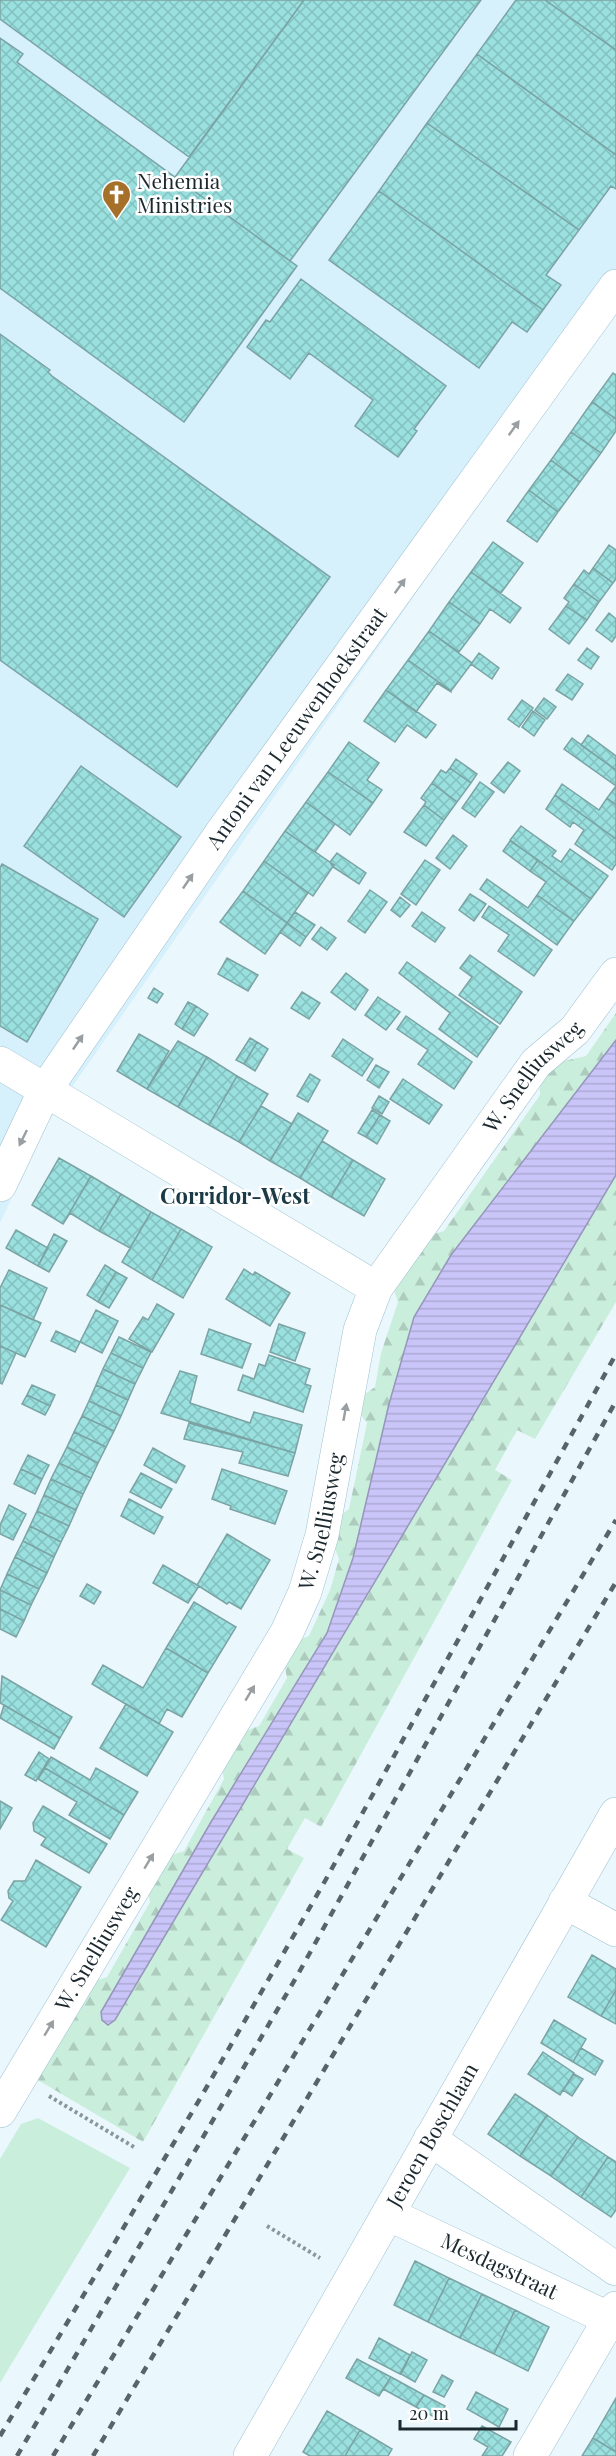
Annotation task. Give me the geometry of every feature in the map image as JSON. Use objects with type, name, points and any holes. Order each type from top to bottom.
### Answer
[{"type":"street","name":"Antoni van Leeuwenhoekstraat","points":[[0,1185],[45,1090],[220,835],[616,286]]},
{"type":"street","name":"W. Snelliusweg","points":[[0,2111],[286,1632],[304,1592],[322,1536],[360,1330],[376,1288],[536,1063],[575,1030],[616,974]]},
{"type":"street","points":[[0,1064],[376,1288]]},
{"type":"street","name":"Jeroen Boschlaan","points":[[250,2456],[616,1814]]},
{"type":"street","points":[[565,1902],[616,1930]]},
{"type":"street","points":[[430,2139],[616,2269]]},
{"type":"street","name":"Mesdagstraat","points":[[388,2214],[613,2313]]},
{"type":"street","points":[[530,2456],[613,2313]]},
{"type":"path","points":[[19,2078],[134,2147]]},
{"type":"path","points":[[267,2226],[352,2277]]},
{"type":"shaded area","points":[[0,0],[616,0],[616,306],[47,1123],[0,1223]]},
{"type":"shaded area","points":[[616,1040],[616,1175],[115,2020],[108,2025],[102,2020],[101,2012],[211,1822],[327,1633],[353,1558],[389,1404],[414,1317],[451,1255]]},
{"type":"green space","points":[[616,1013],[616,1040],[451,1255],[389,1404],[353,1558],[327,1633],[211,1822],[101,2012],[102,2020],[108,2025],[115,2020],[616,1175],[616,1302],[535,1439],[517,1430],[495,1470],[512,1480],[321,1827],[305,1818],[287,1849],[304,1858],[143,2142],[36,2079],[92,1982],[107,1977],[150,1902],[147,1889],[166,1857],[184,1851],[224,1779],[221,1763],[240,1733],[259,1726],[287,1678],[284,1662],[294,1641],[309,1636],[330,1590],[339,1559],[332,1541],[337,1518],[349,1509],[367,1423],[358,1411],[362,1396],[375,1387],[381,1353],[398,1302],[394,1290],[427,1236],[444,1231],[540,1095],[540,1079],[551,1064],[586,1056]]},
{"type":"green space","points":[[38,2118],[130,2168],[0,2383],[0,2159],[21,2124]]},
{"type":"building","points":[[0,0],[304,0],[189,157],[0,19]]},
{"type":"building","points":[[304,0],[481,0],[290,261],[175,177]]},
{"type":"building","points":[[516,0],[545,0],[616,50],[616,155],[477,54]]},
{"type":"building","points":[[545,0],[616,0],[616,50]]},
{"type":"building","name":"Nehemia Ministries","points":[[0,38],[23,54],[17,62],[297,266],[184,422],[0,288]]},
{"type":"building","points":[[477,54],[616,155],[616,189],[611,186],[579,230],[427,123]]},
{"type":"building","points":[[427,123],[579,230],[546,275],[561,285],[543,310],[379,191]]},
{"type":"building","points":[[379,191],[543,310],[527,332],[512,322],[479,368],[329,260]]},
{"type":"building","points":[[301,279],[446,386],[414,429],[417,431],[398,457],[355,426],[373,400],[309,353],[290,379],[247,347],[266,320],[270,322]]},
{"type":"building","points":[[0,334],[50,370],[48,372],[52,376],[330,577],[177,787],[0,660]]},
{"type":"building","points":[[613,373],[616,375],[616,419],[592,402]]},
{"type":"building","points":[[592,402],[616,419],[616,431],[601,453],[571,432]]},
{"type":"building","points":[[571,432],[601,453],[580,482],[551,460]]},
{"type":"building","points":[[551,460],[580,482],[558,512],[529,490]]},
{"type":"building","points":[[529,490],[558,512],[537,542],[507,521]]},
{"type":"building","points":[[493,542],[523,563],[501,593],[471,572]]},
{"type":"building","points":[[609,545],[616,550],[616,579],[613,583],[593,568]]},
{"type":"building","points":[[593,568],[613,583],[599,602],[574,584],[584,570],[589,574]]},
{"type":"building","points":[[471,572],[521,608],[510,623],[490,609],[480,624],[449,602]]},
{"type":"building","points":[[574,584],[599,602],[587,620],[566,606],[569,602],[564,598]]},
{"type":"building","points":[[449,602],[480,624],[459,652],[429,631]]},
{"type":"building","points":[[566,606],[587,620],[569,644],[549,629]]},
{"type":"building","points":[[609,613],[616,619],[616,636],[612,642],[596,630]]},
{"type":"building","points":[[429,631],[472,663],[451,691],[408,660]]},
{"type":"building","points":[[587,648],[599,657],[591,669],[578,660]]},
{"type":"building","points":[[479,653],[499,668],[492,679],[471,664]]},
{"type":"building","points":[[408,660],[451,692],[437,683],[416,712],[386,690]]},
{"type":"building","points":[[568,674],[583,684],[572,700],[556,690]]},
{"type":"building","points":[[386,690],[436,725],[426,738],[407,725],[395,742],[364,721]]},
{"type":"building","points":[[544,698],[556,707],[547,719],[535,710]]},
{"type":"building","points":[[522,700],[533,708],[519,727],[508,719]]},
{"type":"building","points":[[533,711],[545,720],[534,736],[522,727]]},
{"type":"building","points":[[588,735],[616,756],[616,770],[581,745]]},
{"type":"building","points":[[572,738],[616,770],[616,786],[564,749]]},
{"type":"building","points":[[349,742],[379,763],[367,780],[382,790],[373,803],[328,772]]},
{"type":"building","points":[[456,759],[477,774],[471,783],[450,768]]},
{"type":"building","points":[[508,762],[520,771],[504,793],[491,783]]},
{"type":"building","points":[[81,766],[181,837],[124,917],[24,846]]},
{"type":"building","points":[[450,768],[471,783],[457,802],[432,783],[441,770],[446,773]]},
{"type":"building","points":[[328,772],[373,803],[350,835],[306,802]]},
{"type":"building","points":[[480,782],[494,792],[475,817],[462,808]]},
{"type":"building","points":[[432,783],[457,802],[444,820],[424,805],[426,802],[421,798]]},
{"type":"building","points":[[562,784],[599,810],[607,798],[616,805],[616,839],[555,795]]},
{"type":"building","points":[[616,786],[616,805],[607,798]]},
{"type":"building","points":[[555,795],[616,839],[616,864],[612,870],[575,844],[584,830],[573,822],[570,827],[546,809]]},
{"type":"building","points":[[306,802],[335,824],[315,852],[285,831]]},
{"type":"building","points":[[424,805],[444,820],[426,846],[404,832]]},
{"type":"building","points":[[521,826],[556,851],[552,856],[561,862],[570,849],[608,876],[591,899],[510,840]]},
{"type":"building","points":[[285,831],[334,865],[313,896],[264,861]]},
{"type":"building","points":[[453,835],[467,846],[450,869],[436,858]]},
{"type":"building","points":[[510,841],[538,860],[530,871],[503,851]]},
{"type":"building","points":[[337,853],[366,873],[359,884],[333,867],[330,862]]},
{"type":"building","points":[[425,860],[440,870],[416,905],[401,894]]},
{"type":"building","points":[[538,860],[591,899],[574,921],[537,895],[546,882],[530,871]]},
{"type":"building","points":[[264,861],[308,893],[287,923],[243,891]]},
{"type":"building","points":[[2,864],[98,919],[27,1042],[0,1026],[0,868]]},
{"type":"building","points":[[487,879],[528,908],[537,895],[574,921],[557,945],[480,889]]},
{"type":"building","points":[[370,890],[387,902],[365,933],[348,921]]},
{"type":"building","points":[[243,891],[287,923],[265,954],[220,922]]},
{"type":"building","points":[[470,894],[486,904],[474,921],[459,910]]},
{"type":"building","points":[[400,897],[410,905],[400,917],[391,910]]},
{"type":"building","points":[[489,906],[552,950],[534,976],[498,951],[509,935],[482,917]]},
{"type":"building","points":[[295,912],[315,925],[306,937],[287,923]]},
{"type":"building","points":[[422,912],[445,928],[435,942],[412,926]]},
{"type":"building","points":[[287,923],[306,937],[300,946],[280,932]]},
{"type":"building","points":[[321,927],[336,938],[327,950],[312,939]]},
{"type":"building","points":[[470,955],[522,992],[500,1024],[459,995],[472,977],[460,968]]},
{"type":"building","points":[[227,958],[258,975],[248,991],[218,974]]},
{"type":"building","points":[[407,962],[498,1027],[477,1057],[439,1029],[450,1013],[399,973]]},
{"type":"building","points":[[346,973],[368,990],[355,1010],[331,992]]},
{"type":"building","points":[[154,988],[163,994],[157,1003],[148,998]]},
{"type":"building","points":[[302,992],[320,1003],[309,1019],[291,1008]]},
{"type":"building","points":[[378,997],[400,1012],[386,1030],[365,1015]]},
{"type":"building","points":[[188,1002],[196,1006],[182,1029],[175,1024]]},
{"type":"building","points":[[196,1006],[208,1014],[194,1036],[182,1029]]},
{"type":"building","points":[[406,1016],[472,1062],[454,1089],[418,1064],[428,1050],[397,1029]]},
{"type":"building","points":[[139,1034],[169,1051],[147,1089],[117,1071]]},
{"type":"building","points":[[250,1038],[257,1042],[244,1064],[236,1060]]},
{"type":"building","points":[[343,1039],[373,1059],[362,1076],[332,1056]]},
{"type":"building","points":[[178,1041],[207,1057],[178,1107],[147,1089]]},
{"type":"building","points":[[257,1042],[268,1049],[255,1071],[244,1064]]},
{"type":"building","points":[[207,1057],[237,1076],[209,1125],[178,1107]]},
{"type":"building","points":[[376,1065],[389,1072],[379,1088],[367,1080]]},
{"type":"building","points":[[310,1074],[320,1080],[308,1102],[297,1096]]},
{"type":"building","points":[[237,1076],[268,1094],[239,1142],[209,1125]]},
{"type":"building","points":[[403,1079],[442,1105],[429,1124],[390,1099]]},
{"type":"building","points":[[379,1096],[389,1102],[382,1114],[372,1108]]},
{"type":"building","points":[[261,1106],[292,1124],[270,1161],[239,1142]]},
{"type":"building","points":[[372,1110],[380,1115],[366,1137],[358,1133]]},
{"type":"building","points":[[298,1113],[328,1131],[300,1178],[270,1161]]},
{"type":"building","points":[[380,1115],[390,1121],[377,1144],[366,1137]]},
{"type":"building","points":[[322,1141],[353,1160],[331,1197],[300,1178]]},
{"type":"building","points":[[59,1158],[91,1176],[63,1224],[32,1205]]},
{"type":"building","points":[[353,1160],[385,1179],[364,1216],[331,1197]]},
{"type":"building","points":[[91,1176],[121,1194],[99,1231],[70,1213],[63,1224]]},
{"type":"building","points":[[121,1194],[151,1212],[130,1248],[99,1231]]},
{"type":"building","points":[[151,1212],[181,1229],[152,1280],[122,1262]]},
{"type":"building","points":[[181,1229],[212,1247],[183,1298],[152,1280]]},
{"type":"building","points":[[16,1230],[48,1248],[38,1266],[6,1248]]},
{"type":"building","points":[[54,1234],[67,1241],[49,1272],[38,1266]]},
{"type":"building","points":[[105,1265],[116,1272],[98,1302],[87,1295]]},
{"type":"building","points":[[244,1269],[253,1275],[255,1272],[290,1293],[270,1326],[226,1299]]},
{"type":"building","points":[[9,1270],[47,1288],[33,1320],[0,1305],[0,1288]]},
{"type":"building","points":[[116,1272],[127,1278],[109,1308],[98,1302]]},
{"type":"building","points":[[157,1304],[174,1314],[152,1352],[129,1339],[143,1317],[148,1320]]},
{"type":"building","points":[[0,1305],[41,1323],[25,1357],[0,1346]]},
{"type":"building","points":[[96,1310],[118,1321],[102,1353],[80,1342]]},
{"type":"building","points":[[279,1324],[305,1333],[295,1361],[270,1352]]},
{"type":"building","points":[[209,1329],[251,1344],[242,1368],[201,1354]]},
{"type":"building","points":[[56,1331],[80,1342],[75,1352],[51,1341]]},
{"type":"building","points":[[119,1337],[151,1352],[143,1368],[111,1353]]},
{"type":"building","points":[[0,1346],[16,1353],[2,1384],[0,1383]]},
{"type":"building","points":[[111,1353],[143,1368],[135,1384],[103,1369]]},
{"type":"building","points":[[269,1355],[310,1369],[305,1384],[311,1386],[303,1412],[238,1390],[243,1375],[254,1379],[259,1364],[265,1366]]},
{"type":"building","points":[[103,1369],[135,1384],[128,1400],[96,1385]]},
{"type":"building","points":[[180,1371],[197,1376],[190,1403],[250,1423],[254,1412],[302,1425],[295,1453],[161,1413]]},
{"type":"building","points":[[32,1385],[55,1395],[50,1406],[27,1395]]},
{"type":"building","points":[[96,1385],[128,1400],[121,1416],[89,1401]]},
{"type":"building","points":[[27,1395],[50,1406],[45,1415],[22,1404]]},
{"type":"building","points":[[89,1401],[121,1416],[114,1431],[82,1416]]},
{"type":"building","points":[[82,1416],[114,1431],[106,1447],[74,1432]]},
{"type":"building","points":[[189,1423],[295,1453],[288,1476],[239,1463],[243,1452],[184,1439]]},
{"type":"building","points":[[74,1432],[106,1447],[98,1463],[67,1447]]},
{"type":"building","points":[[67,1447],[98,1463],[91,1478],[59,1463]]},
{"type":"building","points":[[153,1448],[185,1466],[176,1483],[144,1465]]},
{"type":"building","points":[[28,1455],[49,1465],[42,1479],[21,1469]]},
{"type":"building","points":[[59,1463],[91,1478],[83,1494],[51,1479]]},
{"type":"building","points":[[21,1469],[42,1479],[35,1494],[14,1484]]},
{"type":"building","points":[[222,1469],[287,1491],[275,1524],[230,1509],[231,1506],[212,1499]]},
{"type":"building","points":[[141,1473],[172,1489],[161,1508],[130,1492]]},
{"type":"building","points":[[51,1479],[83,1494],[76,1510],[44,1495]]},
{"type":"building","points":[[44,1495],[76,1510],[69,1526],[37,1511]]},
{"type":"building","points":[[129,1499],[163,1517],[154,1534],[121,1516]]},
{"type":"building","points":[[9,1505],[26,1514],[13,1540],[0,1534],[0,1525]]},
{"type":"building","points":[[37,1511],[69,1526],[61,1542],[30,1526]]},
{"type":"building","points":[[30,1526],[61,1542],[54,1557],[23,1541]]},
{"type":"building","points":[[227,1534],[270,1560],[241,1609],[229,1602],[227,1604],[197,1585]]},
{"type":"building","points":[[23,1541],[54,1557],[47,1573],[15,1557]]},
{"type":"building","points":[[15,1557],[47,1573],[39,1589],[7,1574]]},
{"type":"building","points":[[163,1565],[199,1586],[188,1603],[153,1583]]},
{"type":"building","points":[[7,1574],[39,1589],[31,1605],[0,1590]]},
{"type":"building","points":[[87,1584],[101,1592],[94,1604],[80,1596]]},
{"type":"building","points":[[0,1590],[31,1605],[24,1621],[0,1609]]},
{"type":"building","points":[[194,1602],[236,1627],[208,1673],[166,1648]]},
{"type":"building","points":[[0,1609],[24,1621],[16,1637],[0,1629]]},
{"type":"building","points":[[166,1648],[208,1673],[182,1717],[167,1709],[159,1724],[92,1684],[103,1665],[143,1688]]},
{"type":"building","points":[[2,1676],[72,1717],[60,1738],[0,1703]]},
{"type":"building","points":[[126,1704],[173,1732],[147,1776],[100,1748]]},
{"type":"building","points":[[4,1705],[60,1738],[54,1749],[0,1718]]},
{"type":"building","points":[[39,1752],[49,1759],[36,1781],[25,1775]]},
{"type":"building","points":[[51,1757],[90,1780],[96,1768],[138,1792],[124,1815],[45,1768]]},
{"type":"building","points":[[45,1768],[124,1815],[110,1839],[69,1815],[77,1802],[38,1779]]},
{"type":"building","points":[[0,1801],[12,1808],[0,1829]]},
{"type":"building","points":[[43,1806],[107,1844],[89,1873],[41,1845],[46,1838],[34,1831],[33,1823]]},
{"type":"building","points":[[36,1860],[81,1887],[46,1947],[1,1920],[13,1901],[9,1898],[8,1891],[14,1881],[25,1881]]},
{"type":"building","points":[[592,1955],[616,1969],[616,1990],[601,2016],[568,1997]]},
{"type":"building","points":[[616,1990],[616,2024],[601,2016]]},
{"type":"building","points":[[554,2020],[586,2039],[573,2062],[541,2043]]},
{"type":"building","points":[[581,2048],[603,2061],[595,2075],[573,2062]]},
{"type":"building","points":[[543,2052],[574,2073],[560,2095],[528,2074]]},
{"type":"building","points":[[574,2074],[583,2079],[572,2096],[563,2090]]},
{"type":"building","points":[[515,2094],[547,2115],[520,2156],[488,2134]]},
{"type":"building","points":[[547,2115],[578,2137],[551,2176],[520,2156]]},
{"type":"building","points":[[578,2137],[608,2157],[581,2197],[551,2176]]},
{"type":"building","points":[[608,2157],[616,2162],[616,2210],[611,2217],[581,2197]]},
{"type":"building","points":[[415,2261],[449,2278],[428,2322],[394,2305]]},
{"type":"building","points":[[449,2278],[482,2294],[460,2338],[428,2322]]},
{"type":"building","points":[[482,2294],[515,2310],[494,2354],[460,2338]]},
{"type":"building","points":[[515,2310],[549,2327],[528,2371],[494,2354]]},
{"type":"building","points":[[379,2338],[410,2355],[400,2374],[369,2358]]},
{"type":"building","points":[[412,2352],[427,2360],[415,2382],[401,2374]]},
{"type":"building","points":[[357,2359],[391,2377],[379,2396],[346,2378]]},
{"type":"building","points":[[442,2375],[453,2381],[444,2397],[433,2392]]},
{"type":"building","points":[[391,2377],[424,2395],[416,2407],[383,2389]]},
{"type":"building","points":[[476,2392],[508,2409],[499,2427],[467,2409]]},
{"type":"building","points":[[424,2395],[445,2406],[438,2419],[416,2407]]},
{"type":"building","points":[[616,2398],[616,2452],[593,2438]]},
{"type":"building","points":[[327,2411],[360,2430],[345,2456],[310,2456],[303,2452]]},
{"type":"building","points":[[482,2426],[511,2442],[502,2456],[482,2456],[488,2447],[474,2439]]},
{"type":"building","points":[[360,2430],[392,2449],[388,2456],[345,2456]]},
{"type":"building","points":[[593,2438],[616,2452],[616,2456],[582,2456]]},
{"type":"railway","points":[[0,2436],[201,2097],[325,1881],[616,1354]]},
{"type":"railway","points":[[17,2456],[297,1976],[616,1401]]},
{"type":"railway","points":[[53,2456],[616,1520]]},
{"type":"railway","points":[[93,2456],[616,1582]]},
{"type":"place","name":"Nehemia Ministries","points":[[116,220]]},
{"type":"district","name":"Corridor-West","points":[[235,1196]]}]
